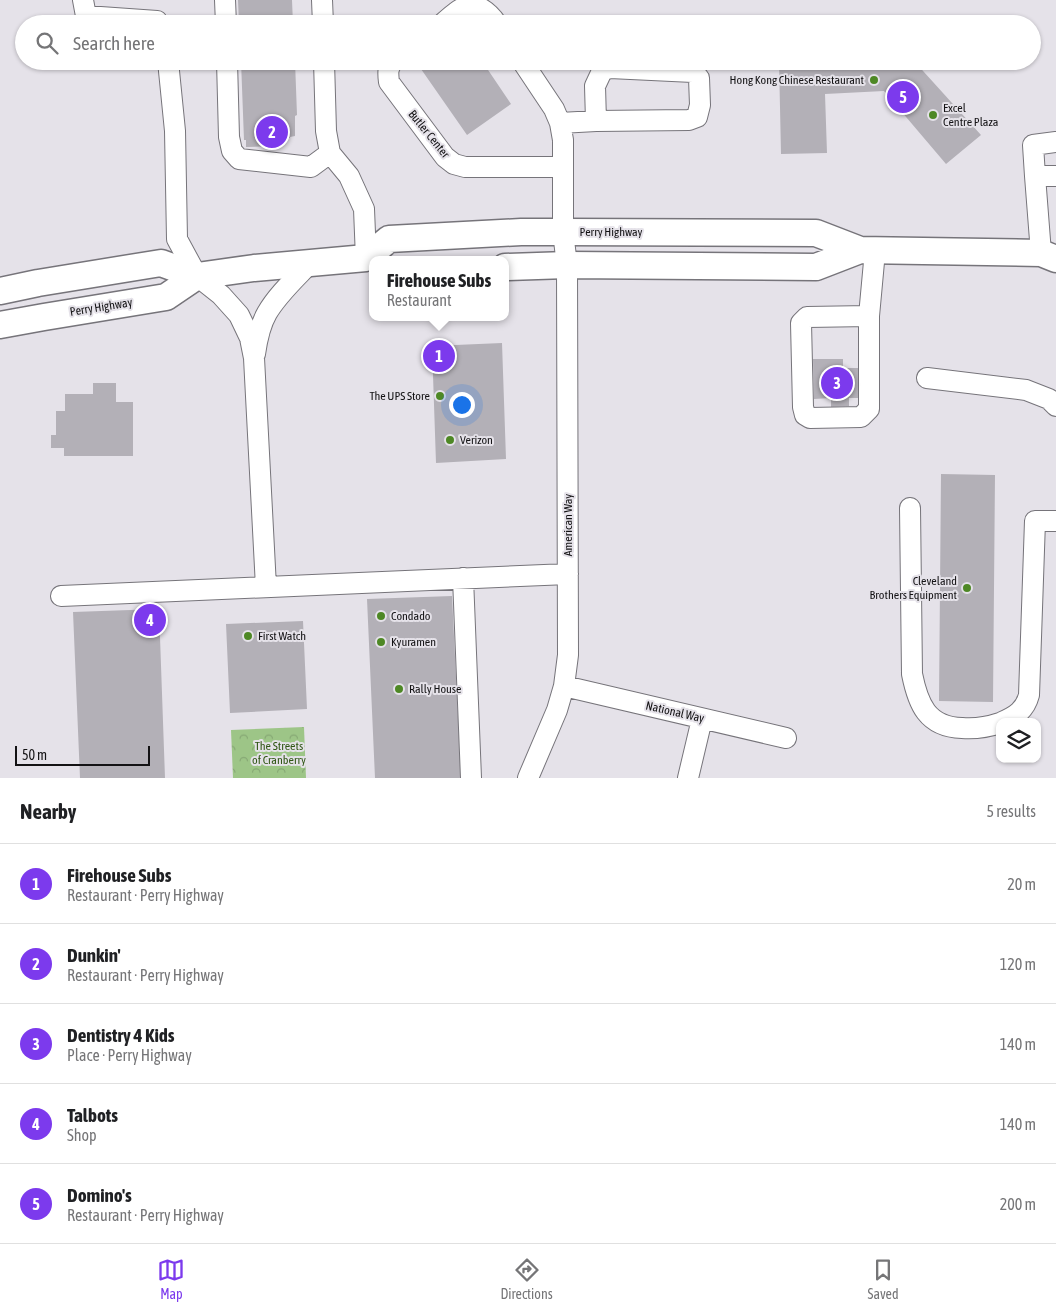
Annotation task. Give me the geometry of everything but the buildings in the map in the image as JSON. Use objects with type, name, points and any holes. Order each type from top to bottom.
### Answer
[{"type":"main road","name":"Perry Highway","points":[[373,256],[389,239],[563,232],[816,233],[867,251]]},
{"type":"main road","name":"Perry Highway","points":[[509,267],[567,265],[816,267],[867,251],[1051,253]]},
{"type":"main road","name":"Perry Highway","points":[[0,325],[166,297],[197,276],[311,262],[369,260]]},
{"type":"main road","name":"Perry Highway","points":[[0,291],[38,283],[161,264],[197,276]]},
{"type":"street","points":[[83,0],[86,15]]},
{"type":"street","points":[[225,0],[226,15]]},
{"type":"street","points":[[322,0],[323,15]]},
{"type":"street","points":[[454,15],[465,7],[474,6],[491,15]]},
{"type":"street","points":[[169,70],[175,131],[177,240],[197,276],[221,295],[240,315],[250,338],[254,358],[266,587]]},
{"type":"street","points":[[227,70],[229,137],[232,152],[240,158],[311,167],[330,153]]},
{"type":"street","points":[[324,70],[326,131],[330,153],[349,176],[364,209],[369,260]]},
{"type":"street","name":"Butler Center","points":[[388,70],[389,82],[445,157],[454,164],[465,167],[563,167]]},
{"type":"street","points":[[528,70],[554,109],[560,123],[563,167],[563,232]]},
{"type":"street","points":[[596,121],[595,86],[602,71],[605,70]]},
{"type":"street","points":[[560,123],[689,120],[697,117],[700,105],[699,78],[694,72],[652,70]]},
{"type":"street","points":[[1051,253],[1034,176],[1033,145],[1056,142]]},
{"type":"street","points":[[1034,176],[1056,176]]},
{"type":"street","name":"American Way","points":[[528,778],[557,710],[564,686],[568,647],[567,265],[563,232]]},
{"type":"street","points":[[867,251],[869,316],[868,409],[861,417],[810,418],[805,415],[803,407],[801,323],[807,317],[869,316]]},
{"type":"street","points":[[254,358],[258,337],[266,314],[311,262]]},
{"type":"street","points":[[927,378],[1026,390],[1049,399],[1056,406]]},
{"type":"street","points":[[910,508],[912,674],[916,692],[922,706],[941,725],[953,728],[968,728],[996,723]]},
{"type":"street","points":[[1009,718],[1017,714],[1026,705],[1030,695],[1035,521],[1056,521]]},
{"type":"street","points":[[61,596],[568,574]]},
{"type":"street","points":[[463,578],[471,778]]},
{"type":"street","name":"National Way","points":[[564,686],[786,738]]},
{"type":"street","points":[[688,778],[702,718]]},
{"type":"green space","name":"The Streets of Cranberry","points":[[304,727],[306,778],[233,778],[231,730]]},
{"type":"place","name":"Hong Kong Chinese Restaurant","points":[[874,80]]},
{"type":"place","name":"Domino's","points":[[903,97]]},
{"type":"place","name":"Excel Centre Plaza","points":[[933,115]]},
{"type":"place","name":"Dunkin'","points":[[272,132]]},
{"type":"place","name":"Firehouse Subs","points":[[439,356]]},
{"type":"place","name":"Dentistry 4 Kids","points":[[837,383]]},
{"type":"place","name":"The UPS Store","points":[[440,396]]},
{"type":"place","name":"Verizon","points":[[450,440]]},
{"type":"place","name":"Cleveland Brothers Equipment","points":[[967,588]]},
{"type":"place","name":"Condado","points":[[381,616]]},
{"type":"place","name":"Talbots","points":[[150,620]]},
{"type":"place","name":"First Watch","points":[[248,636]]},
{"type":"place","name":"Kyuramen","points":[[381,642]]},
{"type":"place","name":"Rally House","points":[[399,689]]}]
